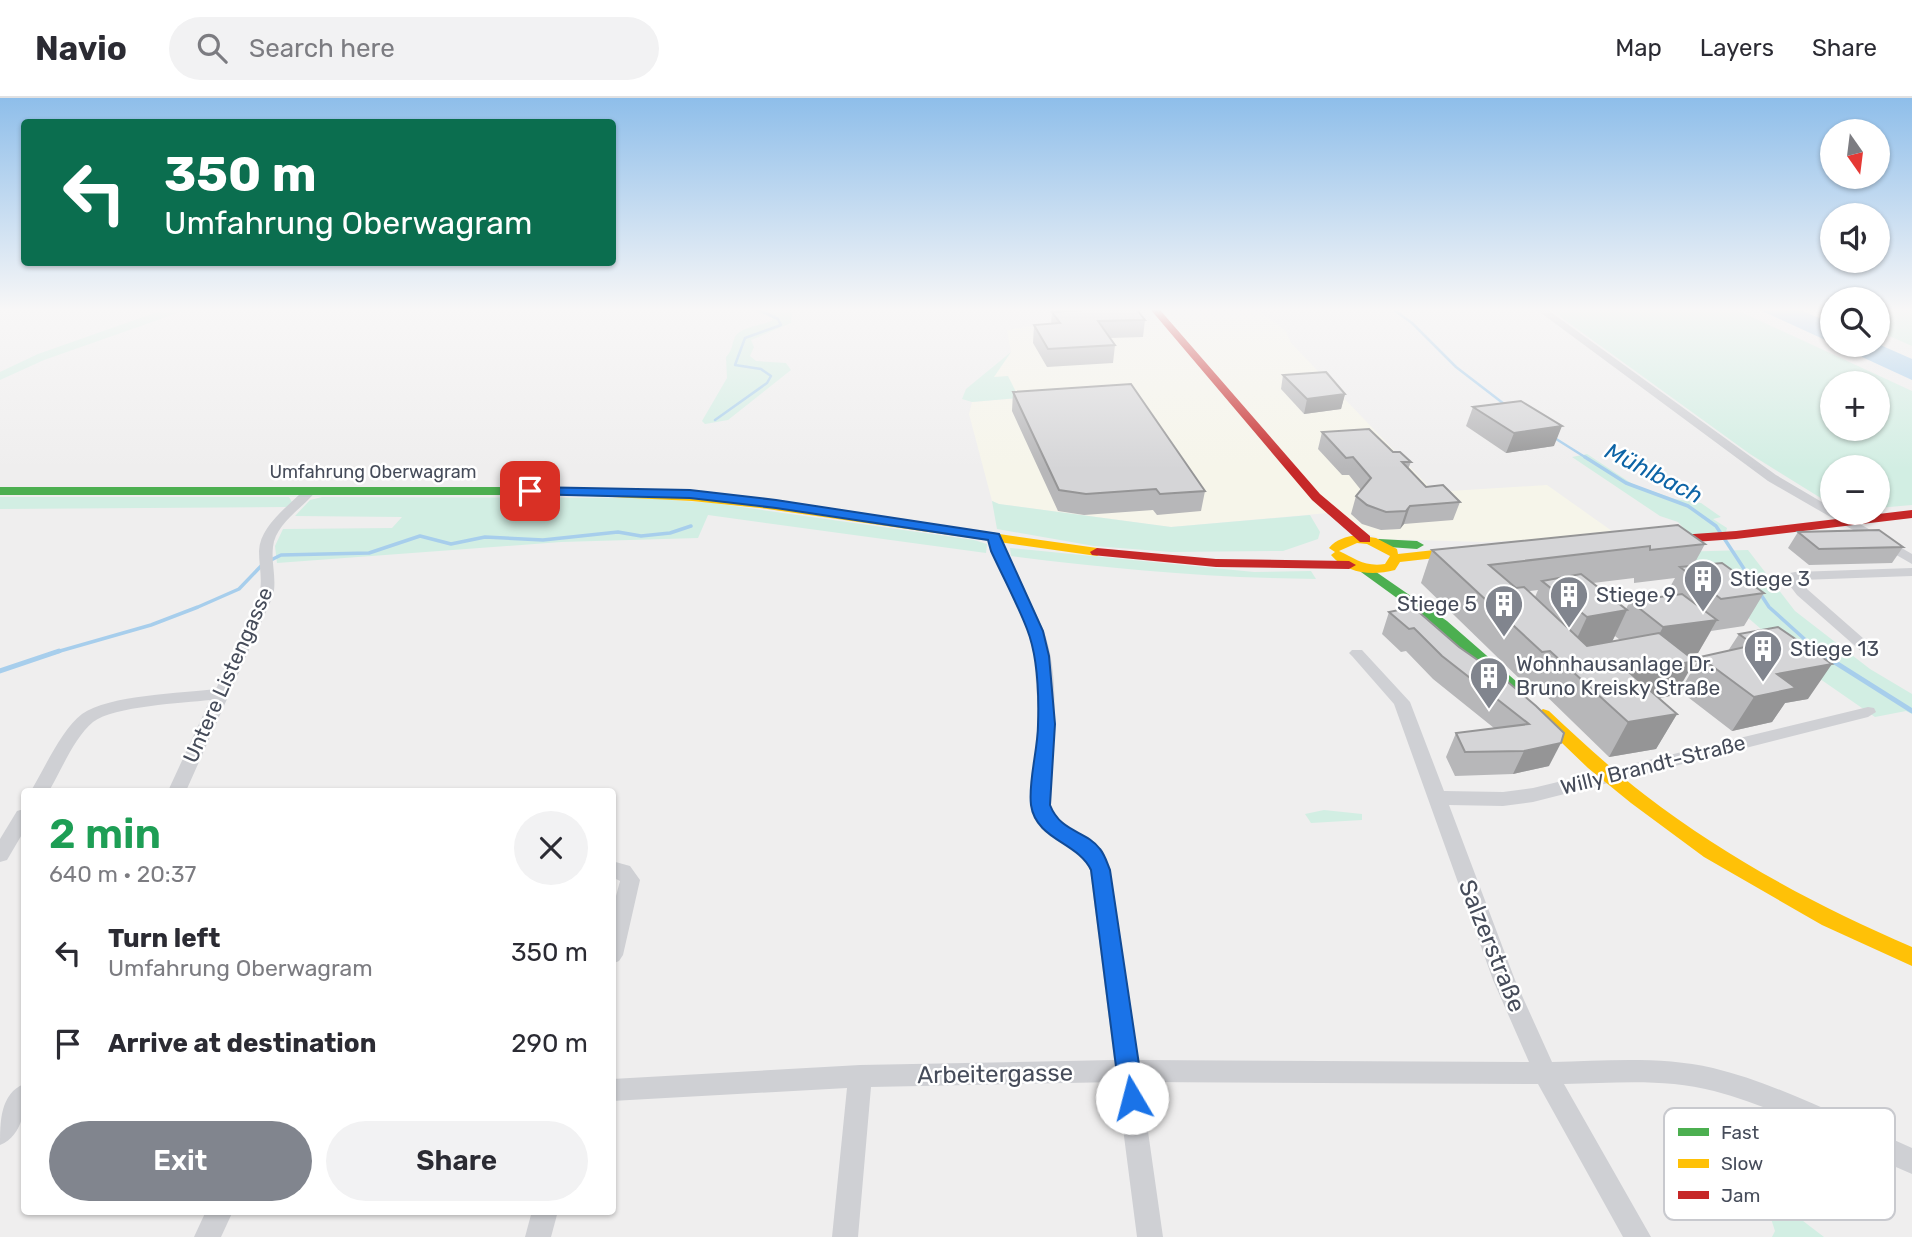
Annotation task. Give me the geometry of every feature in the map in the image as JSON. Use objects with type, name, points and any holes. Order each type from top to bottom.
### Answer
[{"type":"main road","points":[[1201,363],[1316,497],[1372,541],[1390,550],[1392,562],[1442,624]]},
{"type":"main road","name":"Umfahrung Oberwagram","points":[[0,491],[613,491],[690,494],[776,504],[994,537],[1198,559]]},
{"type":"main road","points":[[1316,497],[1339,545],[1338,556],[1349,565]]},
{"type":"main road","points":[[1890,517],[1912,514]]},
{"type":"main road","points":[[1648,541],[1736,536],[1828,525]]},
{"type":"main road","points":[[1198,559],[1277,555],[1372,541],[1475,548],[1366,569]]},
{"type":"main road","points":[[1198,559],[1256,565],[1349,565],[1366,569],[1442,624],[1608,776],[1685,834],[1739,869],[1853,931],[1912,957]]},
{"type":"street","points":[[1613,363],[1719,442],[1820,507]]},
{"type":"street","name":"Untere Listengasse","points":[[178,788],[266,596],[271,575],[265,546],[271,533],[310,491]]},
{"type":"street","points":[[1849,525],[1912,560]]},
{"type":"street","points":[[994,537],[1035,631],[1042,656],[1047,724],[1041,805],[1046,820],[1057,831],[1092,852],[1100,870],[1150,1237]]},
{"type":"street","points":[[1867,649],[1802,592],[1794,582],[1795,576],[1912,572]]},
{"type":"street","name":"Salzerstraße","points":[[1357,653],[1402,702],[1504,980],[1545,1073],[1638,1237]]},
{"type":"street","points":[[42,788],[92,715],[113,709],[222,693]]},
{"type":"street","name":"Willy Brandt-Straße","points":[[1436,799],[1503,799],[1534,795],[1868,712]]},
{"type":"street","points":[[0,855],[21,821]]},
{"type":"street","points":[[616,919],[621,874]]},
{"type":"street","name":"Arbeitergasse","points":[[616,1090],[860,1076],[1128,1071],[1654,1071],[1711,1079],[1749,1090],[1790,1108]]},
{"type":"street","points":[[845,1237],[860,1076]]},
{"type":"street","points":[[0,1133],[21,1105]]},
{"type":"street","name":"Arbeitergasse","points":[[1895,1154],[1912,1161]]},
{"type":"street","points":[[207,1237],[218,1215]]},
{"type":"street","points":[[538,1237],[544,1215]]},
{"type":"shaded area","points":[[1003,363],[1310,363],[1434,492],[1547,485],[1619,536],[1483,542],[1382,539],[1358,530],[1339,512],[1171,527],[999,504],[992,501],[969,414],[972,402],[1018,398],[993,377]]},
{"type":"green space","points":[[19,363],[37,363],[0,380],[0,372]]},
{"type":"green space","points":[[726,363],[786,363],[791,370],[728,420],[705,424],[702,421],[727,378]]},
{"type":"green space","points":[[997,363],[1003,363],[994,377],[1008,376],[1019,398],[972,402],[962,399],[966,389]]},
{"type":"green space","points":[[1624,363],[1852,363],[1869,371],[1820,371],[1820,441],[1890,441],[1890,381],[1912,391],[1912,505],[1890,507],[1890,455],[1820,455],[1820,498],[1750,454]]},
{"type":"green space","points":[[1587,454],[1634,485],[1675,499],[1701,503],[1721,517],[1713,519],[1727,528],[1726,532],[1691,536],[1678,522],[1660,516],[1572,457]]},
{"type":"green space","points":[[0,497],[289,497],[292,502],[287,507],[0,509]]},
{"type":"green space","points":[[322,497],[641,498],[713,503],[987,544],[986,553],[708,515],[698,538],[561,542],[277,563],[275,546],[283,529],[392,528],[402,517],[295,516],[310,500]]},
{"type":"green space","points":[[992,501],[1171,527],[1310,515],[1320,532],[1318,539],[1283,551],[1171,552],[1094,546],[997,529]]},
{"type":"green space","points":[[1010,548],[1254,572],[1311,571],[1316,579],[1201,575],[1087,565],[1011,556]]},
{"type":"green space","points":[[1748,550],[1795,611],[1870,669],[1912,694],[1912,714],[1906,711],[1875,717],[1810,672],[1673,552]]},
{"type":"green space","points":[[1324,810],[1362,814],[1362,820],[1311,823],[1305,814]]},
{"type":"green space","points":[[1771,1220],[1802,1220],[1824,1237],[1772,1237],[1775,1231]]},
{"type":"water","points":[[1875,363],[1912,363],[1912,380]]},
{"type":"building","points":[[1326,372],[1345,394],[1307,399],[1283,375]]},
{"type":"building","points":[[1131,384],[1205,491],[1160,494],[1156,489],[1086,494],[1059,490],[1013,392]]},
{"type":"building","points":[[1521,401],[1562,426],[1514,433],[1473,407]]},
{"type":"building","points":[[1369,429],[1393,452],[1400,452],[1411,462],[1402,462],[1426,487],[1443,485],[1460,502],[1410,506],[1406,511],[1386,512],[1367,505],[1356,496],[1371,478],[1353,457],[1346,458],[1322,432]]},
{"type":"building","points":[[1678,525],[1705,544],[1650,550],[1650,546],[1489,565],[1516,588],[1524,587],[1587,646],[1659,633],[1695,661],[1630,673],[1677,714],[1628,722],[1550,651],[1542,652],[1432,550]]},
{"type":"building","points":[[1879,530],[1903,547],[1819,549],[1798,532]]},
{"type":"building","points":[[1722,563],[1764,593],[1721,599],[1680,567]]},
{"type":"building","points":[[1581,574],[1627,610],[1587,617],[1542,581]]},
{"type":"building","points":[[1682,594],[1717,620],[1663,627],[1630,601]]},
{"type":"building","points":[[1413,607],[1459,647],[1502,677],[1536,706],[1564,733],[1561,743],[1524,751],[1465,752],[1456,733],[1529,724],[1442,656],[1414,628],[1409,629],[1389,612]]},
{"type":"building","points":[[1778,627],[1832,664],[1777,674],[1796,688],[1754,697],[1700,657],[1754,645],[1739,634]]},
{"type":"waterway","points":[[715,420],[767,383],[771,376],[761,369],[736,363]]},
{"type":"waterway","name":"Mühlbach","points":[[1452,363],[1508,407]]},
{"type":"waterway","name":"Mühlbach","points":[[1553,437],[1588,459]]},
{"type":"waterway","name":"Mühlbach","points":[[1585,457],[1626,483],[1688,506],[1716,526],[1769,607],[1820,653]]},
{"type":"waterway","points":[[269,561],[281,555],[369,553],[420,536],[451,544],[485,537],[543,540],[618,532],[641,536],[670,533],[691,526]]},
{"type":"waterway","points":[[54,653],[151,625],[198,607],[239,589],[262,565]]},
{"type":"waterway","points":[[54,653],[59,651]]},
{"type":"waterway","points":[[0,671],[54,653]]},
{"type":"waterway","name":"Mühlbach","points":[[1820,653],[1912,711]]},
{"type":"traffic: fast","points":[[0,491],[556,491]]},
{"type":"traffic: fast","points":[[1379,543],[1417,545]]},
{"type":"traffic: fast","points":[[1366,569],[1442,624],[1519,693]]},
{"type":"traffic: slow","points":[[556,491],[692,497],[760,504],[1097,552]]},
{"type":"traffic: slow","points":[[1336,548],[1357,539],[1371,541],[1392,552]]},
{"type":"traffic: slow","points":[[1395,558],[1462,551]]},
{"type":"traffic: slow","points":[[1338,555],[1356,566],[1369,569],[1390,567],[1395,558]]},
{"type":"traffic: slow","points":[[1543,715],[1637,799],[1711,851],[1789,898],[1912,957]]},
{"type":"traffic: jam","points":[[1201,363],[1316,497],[1365,539]]},
{"type":"traffic: jam","points":[[1666,540],[1736,535],[1912,514]]},
{"type":"traffic: jam","points":[[1097,552],[1216,563],[1349,565]]},
{"type":"place","name":"Stiege 3","points":[[1703,613]]},
{"type":"place","name":"Stiege 9","points":[[1569,629]]},
{"type":"place","name":"Stiege 5","points":[[1504,638]]},
{"type":"place","name":"Stiege 13","points":[[1763,683]]},
{"type":"place","name":"Wohnhausanlage Dr. Bruno Kreisky Straße","points":[[1489,710]]},
{"type":"route","points":[[530,491],[690,494],[776,504],[994,537],[1035,631],[1042,656],[1047,724],[1041,805],[1046,820],[1057,831],[1092,852],[1100,870],[1132,1098]]}]
